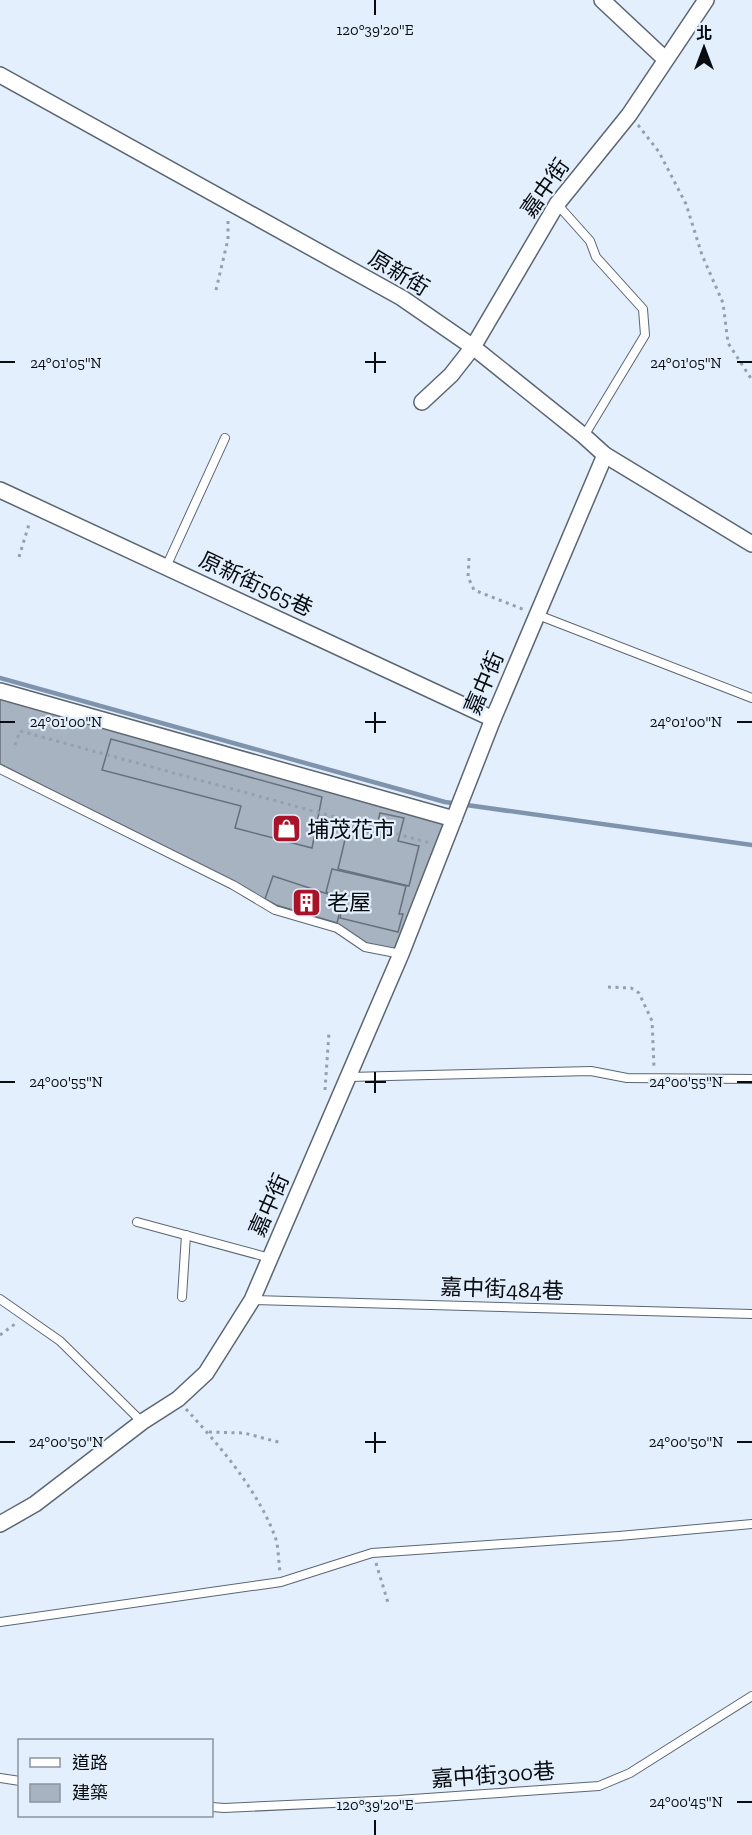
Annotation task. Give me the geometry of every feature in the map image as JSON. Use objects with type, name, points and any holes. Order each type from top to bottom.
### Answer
[{"type":"street","points":[[602,0],[665,59]]},
{"type":"street","name":"嘉中街","points":[[422,402],[451,375],[473,347],[557,204],[629,115],[706,0]]},
{"type":"street","name":"原新街","points":[[0,75],[402,298],[473,347],[605,455],[752,544]]},
{"type":"street","name":"嘉中街","points":[[0,1524],[35,1504],[142,1422],[178,1399],[206,1373],[252,1300],[401,954],[493,719],[605,455]]},
{"type":"street","name":"原新街565巷","points":[[0,490],[493,719]]},
{"type":"street","points":[[0,690],[458,809]]},
{"type":"lane","points":[[557,204],[590,241],[596,257],[643,309],[645,335],[584,436]]},
{"type":"lane","points":[[166,567],[225,438]]},
{"type":"lane","points":[[538,615],[752,698]]},
{"type":"lane","points":[[0,769],[233,885],[275,910],[337,928],[365,947],[401,954]]},
{"type":"lane","points":[[349,1077],[591,1071],[627,1078],[752,1079]]},
{"type":"lane","points":[[137,1221],[270,1258]]},
{"type":"lane","points":[[182,1297],[186,1235]]},
{"type":"lane","points":[[0,1299],[60,1341],[142,1422]]},
{"type":"lane","name":"嘉中街484巷","points":[[252,1300],[752,1314]]},
{"type":"lane","points":[[0,1622],[281,1582],[372,1553],[619,1536],[752,1524]]},
{"type":"lane","name":"嘉中街300巷","points":[[213,1807],[398,1800],[599,1786],[630,1773],[752,1696]]},
{"type":"lane","points":[[0,1778],[18,1781]]},
{"type":"path","points":[[629,115],[659,152],[686,204],[702,255],[723,303],[728,342],[752,380]]},
{"type":"path","points":[[216,290],[228,239],[229,202]]},
{"type":"path","points":[[19,556],[35,506]]},
{"type":"path","points":[[468,558],[468,577],[474,590],[538,615]]},
{"type":"path","points":[[15,745],[20,731],[443,847]]},
{"type":"path","points":[[608,987],[631,987],[639,993],[652,1021],[654,1078]]},
{"type":"path","points":[[325,1097],[329,1032]]},
{"type":"path","points":[[0,1335],[25,1317]]},
{"type":"path","points":[[178,1399],[217,1442],[252,1491],[275,1536],[281,1582]]},
{"type":"path","points":[[207,1431],[244,1434],[282,1443]]},
{"type":"path","points":[[372,1553],[390,1606]]},
{"type":"building","name":"埔茂花市","points":[[0,696],[447,823],[394,950],[365,945],[338,925],[276,907],[0,764]]},
{"type":"building","points":[[111,739],[322,797],[312,848],[235,828],[241,806],[102,770]]},
{"type":"building","points":[[380,813],[404,818],[398,841],[419,846],[409,886],[338,869],[348,827],[375,834]]},
{"type":"building","points":[[332,869],[406,886],[399,914],[403,914],[398,932],[340,918],[344,898],[326,892]]},
{"type":"building","name":"老屋","points":[[273,876],[343,899],[337,923],[276,905],[265,899]]},
{"type":"waterway","points":[[0,678],[445,802],[752,845]]},
{"type":"place","name":"埔茂花市","points":[[286,829]]},
{"type":"place","name":"老屋","points":[[306,902]]}]
